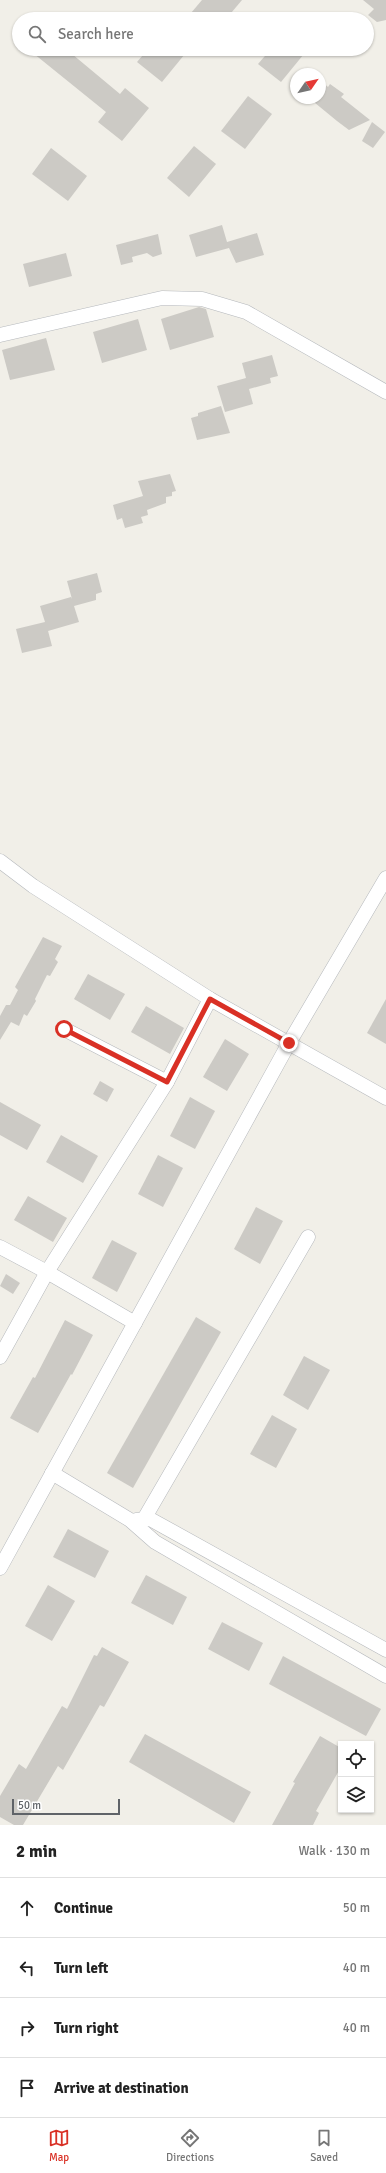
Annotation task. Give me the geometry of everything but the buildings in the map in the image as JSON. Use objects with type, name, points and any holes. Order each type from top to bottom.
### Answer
[{"type":"street","points":[[0,334],[162,298],[202,299],[246,312],[386,392]]},
{"type":"street","points":[[0,861],[33,886],[210,999],[386,1098]]},
{"type":"street","points":[[0,1568],[289,1043],[386,878]]},
{"type":"street","points":[[0,1357],[47,1272],[167,1082],[210,999]]},
{"type":"street","points":[[64,1029],[167,1082]]},
{"type":"street","points":[[137,1520],[308,1237]]},
{"type":"street","points":[[0,1247],[47,1272],[135,1323]]},
{"type":"street","points":[[52,1473],[137,1520],[155,1542],[386,1676]]},
{"type":"street","points":[[137,1520],[150,1519],[386,1650]]},
{"type":"route","points":[[64,1029],[167,1082],[210,999],[289,1043]]}]
